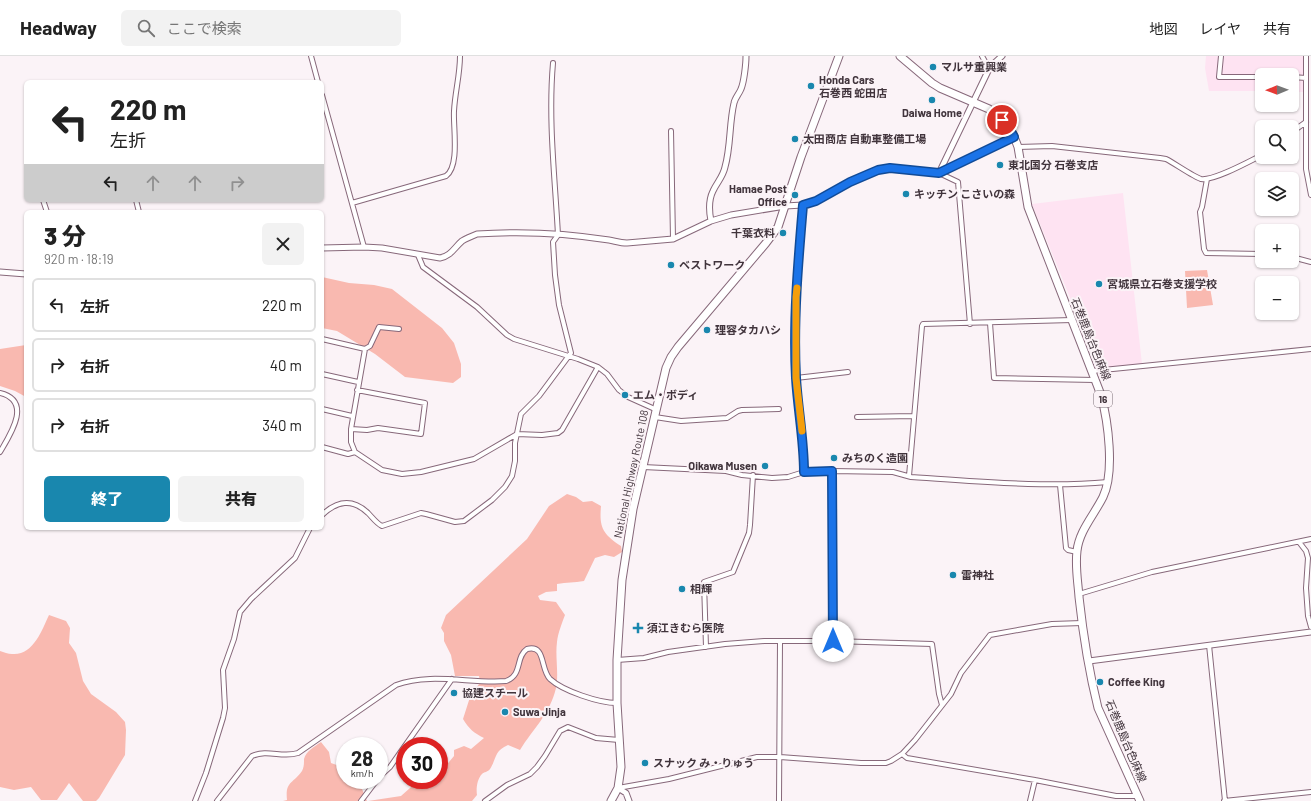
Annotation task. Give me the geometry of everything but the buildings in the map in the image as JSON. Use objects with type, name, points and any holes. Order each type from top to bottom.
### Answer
[{"type":"main road","name":"National Highway Route 108","points":[[611,801],[618,788],[621,767],[616,660],[622,580],[633,509],[666,368],[678,347],[778,227],[801,157],[839,56]]},
{"type":"main road","name":"石巻鹿島台色麻線","points":[[900,56],[936,86],[989,109],[999,116],[1008,126],[1018,147],[1028,208],[1096,380],[1104,406],[1110,457],[1108,482],[1099,505],[1082,535],[1077,552],[1076,571],[1082,623],[1098,708],[1138,798]]},
{"type":"street","points":[[311,56],[317,80]]},
{"type":"street","points":[[352,204],[446,176],[450,173],[453,165],[456,140],[454,110],[460,70],[460,56]]},
{"type":"street","points":[[711,221],[709,208],[710,199],[712,192],[722,176],[726,166],[734,100],[741,89],[746,56]]},
{"type":"street","points":[[982,56],[987,65],[990,67]]},
{"type":"street","points":[[939,173],[990,67],[1002,56]]},
{"type":"street","points":[[1221,56],[1219,77],[1255,77]]},
{"type":"street","points":[[1306,56],[1309,68],[1306,78],[1306,122],[1311,195]]},
{"type":"street","points":[[324,514],[338,504],[349,503],[360,506],[382,526],[421,513],[455,522],[464,521],[492,500],[505,487],[512,476],[521,414],[539,396],[571,353],[559,305],[555,276],[553,242],[558,235],[553,145],[553,63]]},
{"type":"street","points":[[1299,78],[1306,78]]},
{"type":"street","points":[[324,101],[364,247]]},
{"type":"street","points":[[1299,127],[1306,122]]},
{"type":"street","points":[[671,131],[673,239]]},
{"type":"street","points":[[939,173],[1014,137]]},
{"type":"street","points":[[1018,147],[1052,146],[1160,158],[1171,162],[1196,177],[1207,179],[1255,159]]},
{"type":"street","points":[[324,248],[364,247],[398,250],[440,258],[451,254],[462,242],[477,234],[524,232],[610,240],[620,243],[673,239],[711,221],[731,215],[785,206],[803,205],[816,201],[850,182],[878,170],[890,168],[939,173],[958,182],[970,324]]},
{"type":"street","points":[[1207,179],[1200,212],[1204,249],[1206,253],[1255,254]]},
{"type":"street","points":[[803,205],[796,297],[796,378],[802,434],[804,472]]},
{"type":"street","points":[[418,254],[424,267],[477,307],[506,335],[598,367],[607,374],[619,390],[656,413],[681,421],[727,418],[742,410],[779,409]]},
{"type":"street","points":[[1299,259],[1311,262]]},
{"type":"street","points":[[0,272],[24,274]]},
{"type":"street","points":[[909,476],[922,326],[925,324],[970,324],[1072,320]]},
{"type":"street","points":[[990,323],[994,378],[1096,380]]},
{"type":"street","points":[[324,339],[365,349],[370,346],[379,327],[399,329]]},
{"type":"street","points":[[365,349],[352,416],[351,442],[355,452],[382,470],[402,474],[421,472],[474,459],[517,434],[542,435],[558,433],[562,430],[598,367]]},
{"type":"street","points":[[1093,371],[1311,349]]},
{"type":"street","points":[[796,378],[848,372]]},
{"type":"street","points":[[324,374],[358,382]]},
{"type":"street","points":[[351,429],[367,430],[378,428],[421,434],[425,403],[357,390]]},
{"type":"street","points":[[0,393],[5,394],[16,405],[17,418],[14,427],[0,452]]},
{"type":"street","points":[[324,409],[352,416]]},
{"type":"street","points":[[857,417],[914,416]]},
{"type":"street","points":[[324,448],[348,454],[355,452]]},
{"type":"street","points":[[643,467],[726,471],[742,475],[772,478],[788,477],[804,472],[832,471],[893,472],[909,476],[1060,485],[1108,482]]},
{"type":"street","points":[[832,471],[833,641]]},
{"type":"street","points":[[706,647],[704,582],[733,572],[749,533],[753,476]]},
{"type":"street","points":[[1060,485],[1066,548],[1077,552]]},
{"type":"street","points":[[195,801],[206,773],[224,713],[225,703],[223,670],[234,639],[240,612],[251,599],[295,558],[309,530]]},
{"type":"street","points":[[1079,594],[1152,572],[1311,539]]},
{"type":"street","points":[[1299,542],[1306,551],[1308,558],[1306,588],[1308,616],[1311,627]]},
{"type":"street","points":[[618,788],[669,779],[757,757],[886,763],[902,754],[915,740],[951,694],[961,673],[990,635],[1046,625],[1082,623]]},
{"type":"street","points":[[1089,661],[1311,632]]},
{"type":"street","points":[[616,660],[644,658],[668,652],[725,644],[780,641],[932,644],[942,705]]},
{"type":"street","points":[[779,801],[780,641]]},
{"type":"street","points":[[1209,645],[1224,801],[1311,792]]},
{"type":"street","points":[[216,801],[252,756],[262,753],[288,755],[298,753],[396,685],[408,681],[452,679],[498,682],[509,680],[515,675],[525,650],[534,648],[539,650],[544,669],[554,682],[592,699],[617,703]]},
{"type":"street","points":[[388,769],[452,679]]},
{"type":"street","points":[[485,801],[507,785],[530,774],[545,756],[560,731],[564,728],[568,727],[596,738],[619,740]]},
{"type":"street","points":[[902,754],[907,758],[1035,780],[1116,796],[1138,798]]},
{"type":"street","points":[[1030,801],[1035,780]]},
{"type":"street","points":[[618,788],[626,793],[628,801]]},
{"type":"street","points":[[361,801],[370,789]]},
{"type":"shaded area","points":[[1206,56],[1304,56],[1304,92],[1299,92],[1299,68],[1255,68],[1255,91],[1209,91],[1205,68]]},
{"type":"shaded area","name":"宮城県立石巻支援学校","points":[[1123,193],[1142,364],[1099,369],[1032,204]]},
{"type":"shaded area","points":[[1207,270],[1213,305],[1187,308],[1185,271]]},
{"type":"shaded area","points":[[324,277],[349,283],[374,285],[392,289],[442,328],[454,343],[461,364],[461,377],[453,383],[405,377],[375,354],[337,331],[324,328]]},
{"type":"shaded area","points":[[24,345],[24,396],[0,386],[0,349]]},
{"type":"shaded area","points":[[567,494],[576,497],[583,502],[592,501],[601,506],[601,520],[604,530],[610,538],[621,546],[622,552],[614,557],[605,555],[595,558],[584,581],[557,584],[557,591],[546,592],[538,596],[540,600],[556,602],[565,615],[557,642],[556,688],[550,706],[541,721],[520,750],[508,745],[503,747],[498,752],[490,769],[482,774],[479,779],[477,795],[472,801],[368,801],[401,796],[409,789],[448,789],[448,763],[454,756],[454,750],[464,746],[471,749],[484,738],[472,730],[463,719],[471,694],[480,683],[479,676],[455,676],[451,655],[444,641],[444,633],[441,628],[446,615],[527,539],[549,506]]},
{"type":"shaded area","points":[[49,615],[66,621],[70,628],[69,643],[76,653],[83,681],[91,694],[116,712],[125,722],[125,755],[96,801],[83,801],[69,783],[57,800],[41,800],[31,787],[14,790],[0,787],[0,651],[19,654],[26,651],[36,641]]},
{"type":"shaded area","points":[[321,742],[329,752],[331,763],[336,765],[336,789],[362,789],[367,801],[283,801],[287,800],[288,786],[302,771],[304,759],[311,749]]},
{"type":"slow traffic","points":[[797,288],[796,378],[802,431]]},
{"type":"place","name":"マルサ重興業","points":[[933,67]]},
{"type":"place","name":"Honda Cars 石巻西 蛇田店","points":[[811,86]]},
{"type":"place","name":"Daiwa Home","points":[[932,100]]},
{"type":"place","name":"太田商店 自動車整備工場","points":[[795,139]]},
{"type":"place","name":"東北国分 石巻支店","points":[[1000,165]]},
{"type":"place","name":"キッチン こさいの森","points":[[906,194]]},
{"type":"place","name":"Hamae Post Office","points":[[795,195]]},
{"type":"place","name":"千葉衣料","points":[[783,233]]},
{"type":"place","name":"ベストワーク","points":[[671,265]]},
{"type":"place","name":"宮城県立石巻支援学校","points":[[1099,284]]},
{"type":"place","name":"理容タカハシ","points":[[707,330]]},
{"type":"place","name":"エム・ボディ","points":[[625,395]]},
{"type":"place","name":"みちのく造園","points":[[834,458]]},
{"type":"place","name":"Oikawa Musen","points":[[765,466]]},
{"type":"place","name":"雷神社","points":[[953,575]]},
{"type":"place","name":"相輝","points":[[682,589]]},
{"type":"place","name":"須江きむら医院","points":[[638,628]]},
{"type":"place","name":"Coffee King","points":[[1100,682]]},
{"type":"place","name":"協建スチール","points":[[454,693]]},
{"type":"place","name":"Suwa Jinja","points":[[505,712]]},
{"type":"place","name":"スナック み・りゅう","points":[[645,763]]},
{"type":"route","points":[[833,641],[832,471],[804,472],[802,434],[796,378],[796,297],[803,205],[816,201],[850,182],[878,170],[899,168],[939,173],[1014,137],[1008,126],[1002,120]]}]
